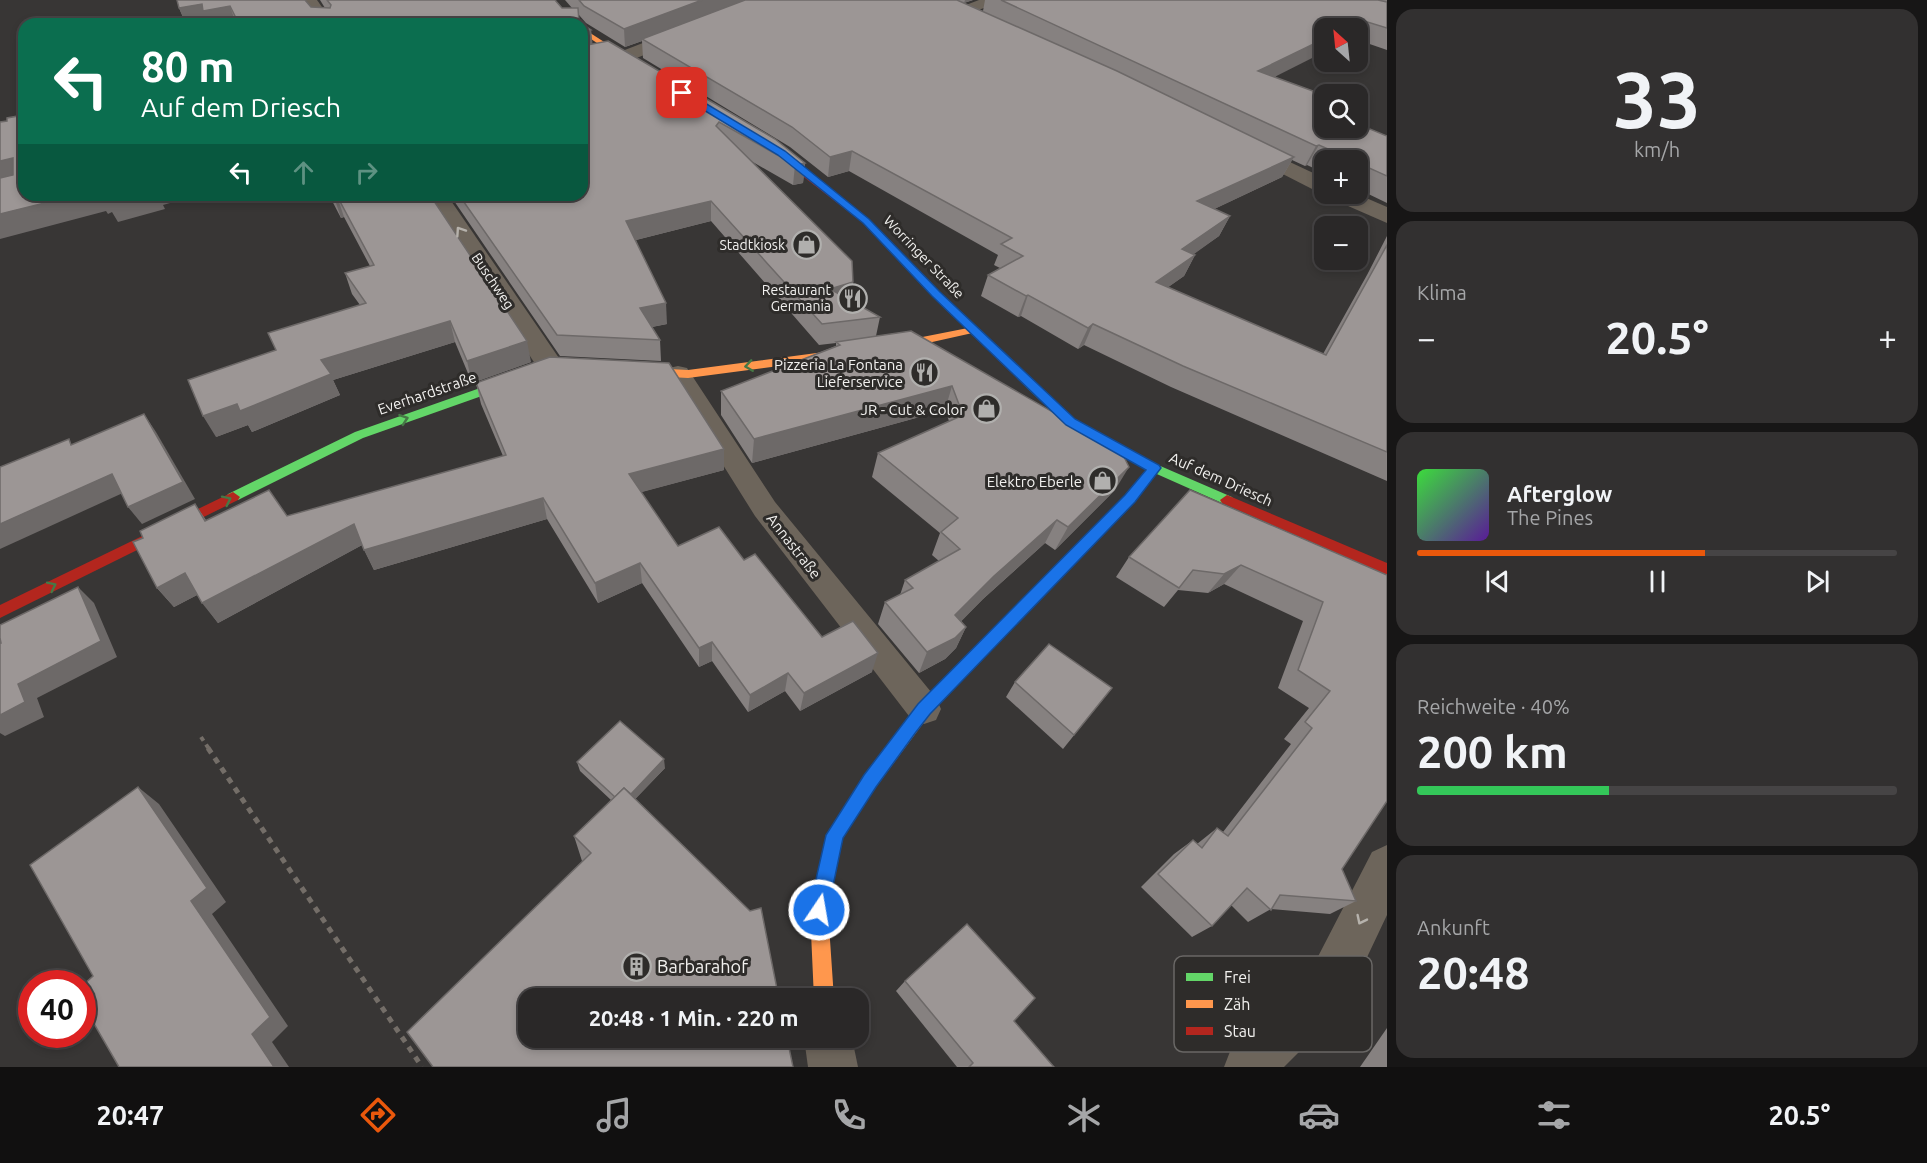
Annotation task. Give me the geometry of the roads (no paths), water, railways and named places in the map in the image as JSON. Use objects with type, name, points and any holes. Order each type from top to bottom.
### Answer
[{"type":"street","points":[[309,0],[322,18]]},
{"type":"street","points":[[592,56],[617,54],[769,0]]},
{"type":"street","points":[[943,4],[984,21]]},
{"type":"street","points":[[588,34],[652,75]]},
{"type":"street","name":"Worringer Straße","points":[[752,135],[782,153],[866,221],[973,330]]},
{"type":"street","points":[[1232,140],[1314,181]]},
{"type":"street","name":"Buschweg","points":[[440,201],[545,370]]},
{"type":"street","points":[[1361,204],[1387,216]]},
{"type":"street","points":[[620,371],[678,374],[892,347],[973,330]]},
{"type":"street","name":"Auf dem Driesch","points":[[973,330],[1070,422],[1154,468],[1387,569]]},
{"type":"street","name":"Everhardstraße","points":[[0,612],[358,435],[545,370]]},
{"type":"street","points":[[823,988],[819,910],[835,835],[870,781],[924,709],[1130,498],[1154,468]]},
{"type":"street","points":[[1343,956],[1387,867]]},
{"type":"street","points":[[830,1048],[833,1067]]},
{"type":"street","points":[[1248,1067],[1263,1052]]},
{"type":"lane","points":[[963,11],[992,0]]},
{"type":"lane","name":"Annastraße","points":[[678,374],[765,509],[924,709]]},
{"type":"place","name":"Stadtkiosk","points":[[806,245]]},
{"type":"place","name":"Restaurant Germania","points":[[852,298]]},
{"type":"place","name":"Pizzeria La Fontana Lieferservice","points":[[924,373]]},
{"type":"place","name":"JR - Cut & Color","points":[[986,409]]},
{"type":"place","name":"Elektro Eberle","points":[[1103,481]]},
{"type":"place","name":"Barbarahof","points":[[636,966]]}]
